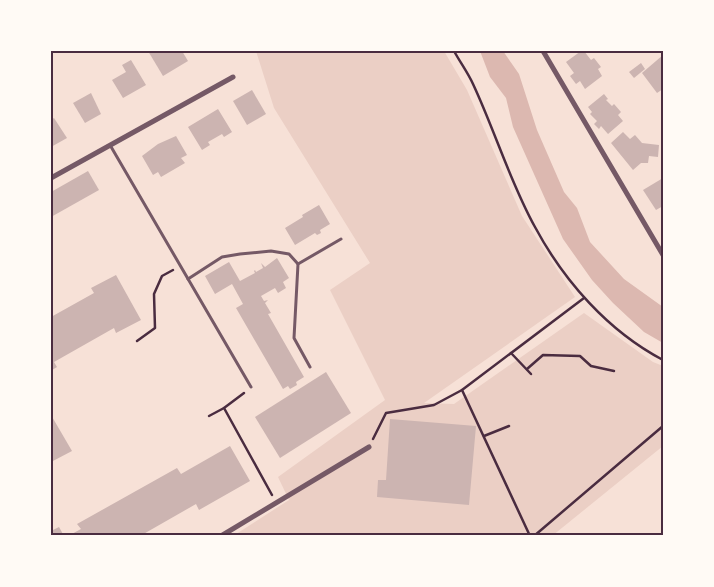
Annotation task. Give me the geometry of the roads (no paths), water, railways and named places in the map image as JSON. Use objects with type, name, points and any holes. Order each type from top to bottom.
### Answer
[{"type":"street","points":[[543,51],[663,255]]},
{"type":"street","points":[[51,178],[233,78]]},
{"type":"street","points":[[221,536],[369,447]]},
{"type":"lane","points":[[110,144],[251,387]]},
{"type":"lane","points":[[298,264],[341,239]]},
{"type":"lane","points":[[188,279],[222,257],[271,250],[289,254],[298,264],[294,338],[310,367]]}]
